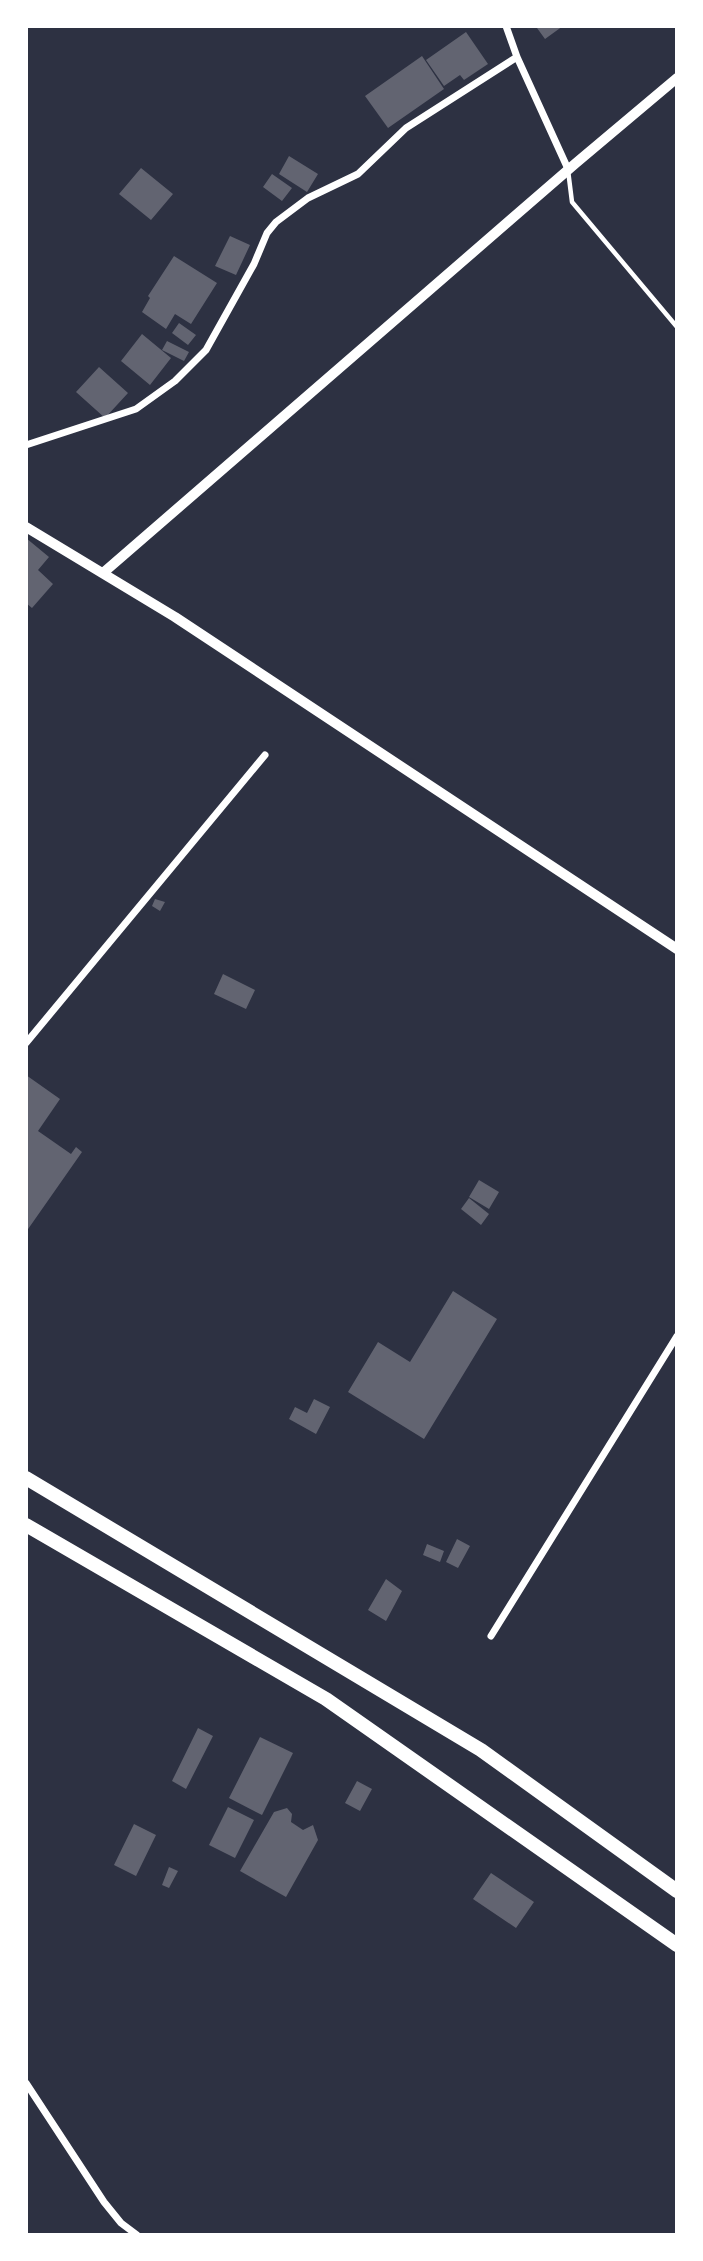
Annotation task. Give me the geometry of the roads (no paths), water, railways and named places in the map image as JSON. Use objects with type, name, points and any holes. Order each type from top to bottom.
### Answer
[{"type":"highway","points":[[26,1478],[481,1750],[677,1891]]},
{"type":"highway","points":[[26,1525],[326,1699],[677,1945]]},
{"type":"street","points":[[506,26],[517,57],[568,169]]},
{"type":"street","points":[[26,445],[136,409],[175,381],[206,350],[254,264],[267,233],[276,222],[308,198],[358,174],[406,128],[517,57]]},
{"type":"street","points":[[103,573],[568,169],[677,78]]},
{"type":"street","points":[[26,527],[175,617],[677,949]]},
{"type":"street","points":[[26,1043],[265,755]]},
{"type":"street","points":[[491,1636],[677,1336]]},
{"type":"street","points":[[26,2083],[104,2202],[121,2223],[137,2235]]},
{"type":"lane","points":[[568,169],[572,202],[677,327]]}]
